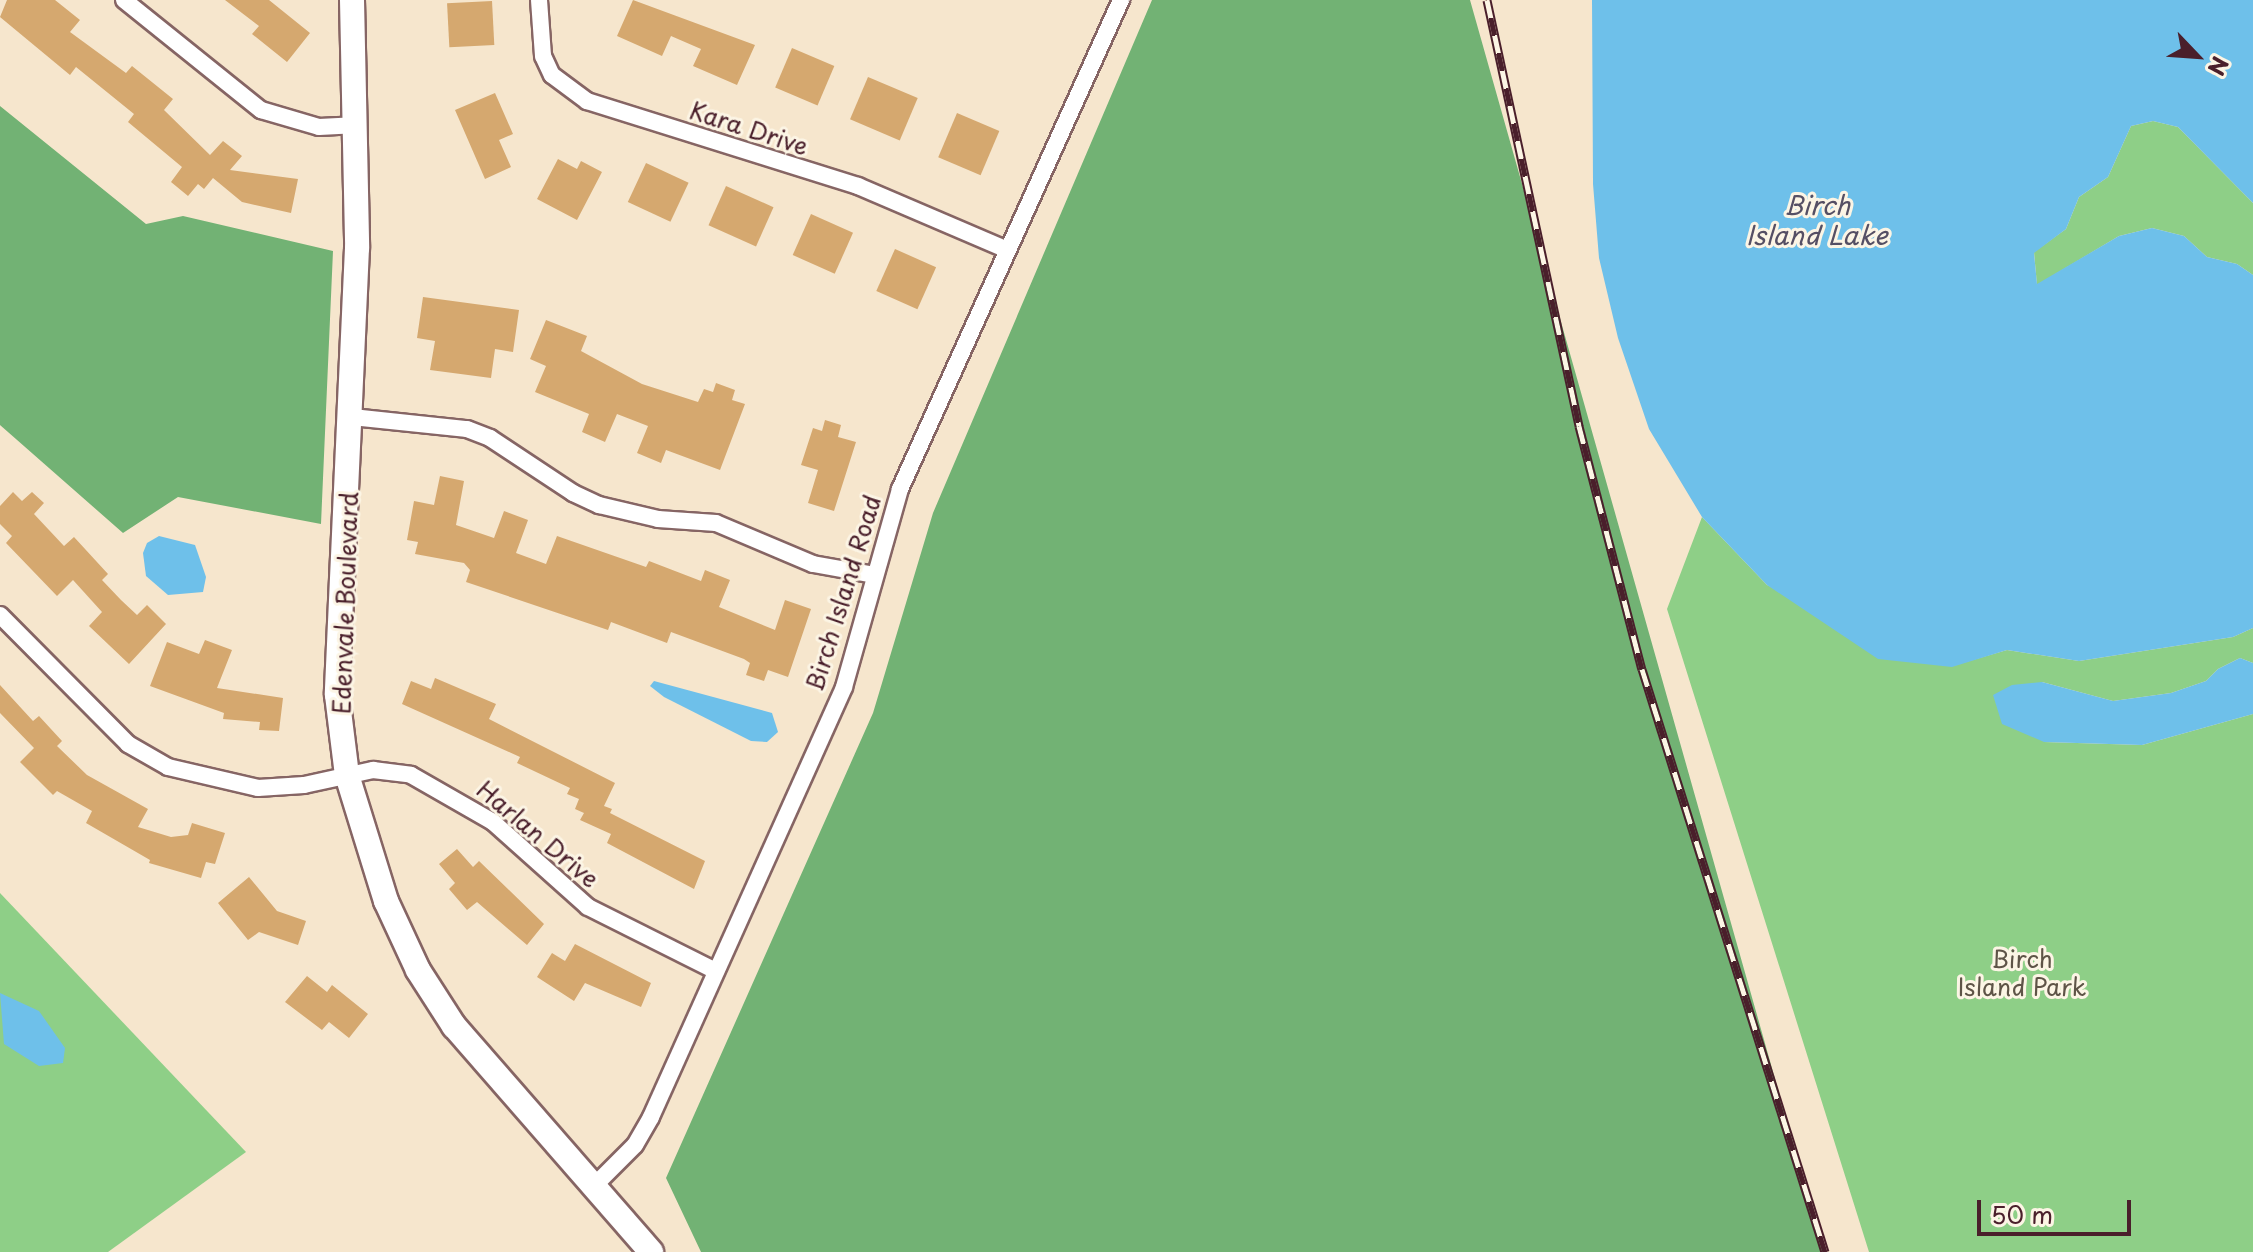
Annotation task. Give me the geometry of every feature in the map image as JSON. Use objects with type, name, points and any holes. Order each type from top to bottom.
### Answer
[{"type":"street","points":[[124,0],[261,110],[319,127],[358,125]]},
{"type":"street","name":"Edenvale Boulevard","points":[[352,0],[358,125],[352,417],[337,695],[347,775],[386,901],[418,970],[454,1026],[651,1252]]},
{"type":"street","name":"Kara Drive","points":[[539,0],[543,56],[564,96],[858,186],[1007,250]]},
{"type":"street","name":"Birch Island Road","points":[[593,1187],[635,1145],[651,1117],[844,687],[900,489],[1121,0]]},
{"type":"street","points":[[352,417],[467,429],[599,505],[658,519],[716,523],[813,564],[874,575]]},
{"type":"street","name":"Harlan Drive","points":[[0,615],[128,744],[168,767],[258,788],[392,770],[454,795],[493,822],[588,907],[716,971]]},
{"type":"green space","points":[[1152,0],[1470,0],[1824,1252],[701,1252],[666,1178],[873,713],[933,513]]},
{"type":"green space","points":[[0,106],[146,224],[183,216],[333,251],[321,524],[178,497],[123,533],[0,425]]},
{"type":"green space","points":[[2153,121],[2178,127],[2253,203],[2253,275],[2237,264],[2207,257],[2184,236],[2152,228],[2119,236],[2037,285],[2034,252],[2066,229],[2079,197],[2108,177],[2131,126]]},
{"type":"green space","name":"Birch Island Park","points":[[1702,517],[1767,585],[1952,666],[2007,650],[2079,661],[2233,637],[2253,628],[2253,663],[2240,658],[2218,669],[2206,681],[2171,693],[2113,701],[2042,682],[2044,742],[2142,745],[2253,714],[2253,1252],[1869,1252],[1667,609]]},
{"type":"green space","points":[[0,893],[246,1152],[108,1252],[0,1252]]},
{"type":"water","name":"Birch Island Lake","points":[[1592,0],[2253,0],[2253,203],[2178,127],[2153,121],[2131,126],[2108,177],[2079,197],[2066,229],[2034,253],[2037,284],[2119,236],[2152,228],[2184,236],[2207,257],[2237,264],[2253,275],[2253,628],[2233,637],[2079,661],[2007,650],[1952,667],[1878,659],[1767,585],[1702,517],[1649,429],[1618,338],[1599,258],[1593,184]]},
{"type":"water","points":[[159,536],[195,545],[206,577],[203,592],[168,595],[146,576],[143,553],[147,543]]},
{"type":"water","points":[[2240,658],[2253,663],[2253,714],[2142,745],[2044,742],[2002,724],[1993,695],[2012,685],[2042,682],[2113,701],[2171,693],[2206,681],[2218,669]]},
{"type":"water","points":[[654,681],[772,713],[778,732],[767,742],[751,741],[664,697],[650,686]]},
{"type":"water","points":[[0,993],[39,1011],[65,1048],[63,1063],[39,1066],[4,1044]]},
{"type":"building","points":[[7,0],[55,0],[80,20],[70,32],[126,73],[132,66],[173,99],[164,110],[210,155],[223,141],[242,156],[230,170],[298,179],[291,213],[242,202],[213,178],[204,189],[198,184],[188,196],[171,182],[182,167],[128,122],[134,114],[76,67],[70,75],[0,17]]},
{"type":"building","points":[[225,0],[269,0],[310,33],[287,62],[252,34],[259,26]]},
{"type":"building","points":[[633,0],[755,45],[737,85],[693,66],[701,49],[671,36],[662,56],[617,36]]},
{"type":"building","points":[[492,1],[494,45],[449,47],[447,3]]},
{"type":"building","points":[[792,48],[834,66],[818,106],[775,88]]},
{"type":"building","points":[[868,77],[918,98],[900,140],[850,119]]},
{"type":"building","points":[[495,93],[513,134],[499,140],[511,167],[485,179],[455,110]]},
{"type":"building","points":[[957,113],[999,131],[981,175],[938,157]]},
{"type":"building","points":[[558,159],[577,169],[581,161],[602,172],[577,220],[537,199]]},
{"type":"building","points":[[646,163],[689,183],[670,222],[628,202]]},
{"type":"building","points":[[726,186],[774,207],[756,246],[709,225]]},
{"type":"building","points":[[811,214],[853,233],[835,274],[793,255]]},
{"type":"building","points":[[895,249],[936,267],[917,309],[876,291]]},
{"type":"building","points":[[423,297],[519,310],[513,352],[495,349],[491,378],[430,370],[435,341],[417,338]]},
{"type":"building","points":[[546,320],[587,336],[581,351],[642,384],[698,402],[704,389],[713,392],[716,383],[735,390],[732,400],[745,404],[720,470],[666,450],[661,463],[637,453],[648,426],[617,414],[605,442],[582,432],[589,414],[535,392],[546,366],[530,359]]},
{"type":"building","points":[[825,420],[841,425],[838,437],[856,442],[834,511],[808,503],[818,470],[801,465],[813,428],[822,431]]},
{"type":"building","points":[[440,476],[464,481],[456,525],[494,538],[504,511],[528,520],[516,553],[546,564],[557,536],[646,567],[649,561],[701,581],[705,570],[730,580],[719,607],[775,630],[785,600],[811,609],[788,677],[768,670],[764,681],[746,675],[750,663],[744,659],[671,632],[667,643],[611,622],[608,630],[466,582],[470,570],[464,563],[415,554],[418,542],[407,540],[414,501],[434,505]]},
{"type":"building","points":[[13,492],[22,501],[32,492],[44,503],[34,514],[64,546],[74,537],[108,574],[102,580],[121,600],[137,615],[147,605],[166,624],[129,664],[89,626],[102,612],[73,580],[57,596],[6,543],[12,536],[0,524],[0,506]]},
{"type":"building","points":[[205,640],[232,650],[217,688],[283,698],[279,731],[259,730],[260,722],[223,719],[224,713],[150,686],[167,642],[199,654]]},
{"type":"building","points":[[435,678],[496,704],[489,719],[615,783],[604,806],[612,809],[610,813],[705,861],[694,889],[607,843],[611,834],[580,820],[584,813],[575,809],[579,799],[567,794],[570,788],[517,763],[520,757],[402,704],[411,681],[431,689]]},
{"type":"building","points":[[0,685],[33,721],[39,716],[62,741],[57,746],[87,775],[148,809],[138,827],[171,837],[188,835],[192,823],[225,833],[215,864],[206,862],[201,878],[149,863],[150,860],[86,823],[92,811],[57,791],[53,795],[20,762],[34,748],[0,713]]},
{"type":"building","points":[[457,849],[473,867],[479,861],[544,924],[527,945],[477,902],[467,910],[449,889],[455,883],[439,864]]},
{"type":"building","points":[[249,877],[277,911],[306,921],[298,945],[259,932],[248,940],[218,903]]},
{"type":"building","points":[[575,944],[651,983],[641,1007],[585,983],[574,1001],[537,977],[552,953],[565,961]]},
{"type":"building","points":[[307,976],[327,992],[332,985],[368,1014],[349,1038],[329,1022],[322,1030],[285,1002]]},
{"type":"railway","points":[[1487,0],[1579,426],[1642,669],[1825,1252]]}]
